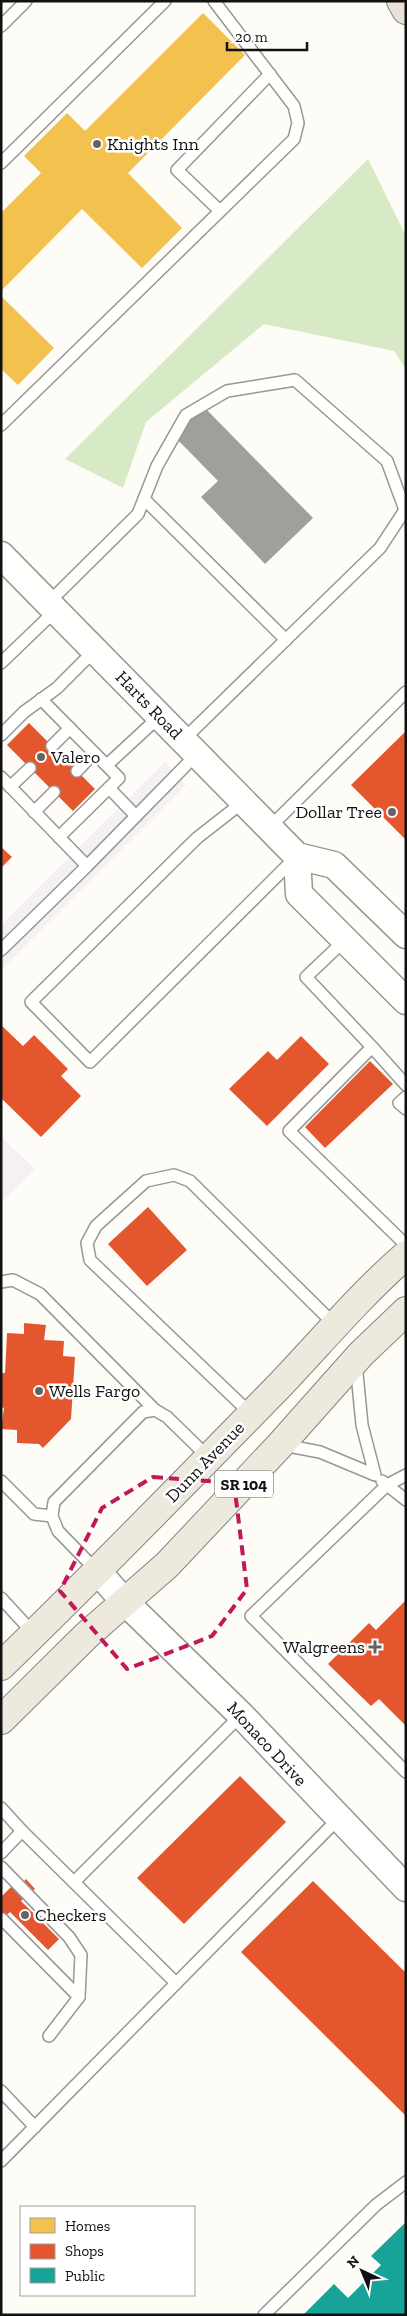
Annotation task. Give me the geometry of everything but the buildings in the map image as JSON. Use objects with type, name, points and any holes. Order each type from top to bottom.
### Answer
[{"type":"highway","points":[[401,1],[406,10]]},
{"type":"main road","name":"Dunn Avenue","points":[[1,1666],[98,1571],[337,1326],[384,1274],[406,1255]]},
{"type":"main road","name":"SR 104","points":[[1,1720],[87,1635],[167,1565],[281,1444],[356,1360],[406,1311]]},
{"type":"street","name":"Harts Road","points":[[1,555],[297,856]]},
{"type":"street","points":[[406,935],[334,865],[297,856],[299,894],[406,1001]]},
{"type":"street","name":"Monaco Drive","points":[[98,1571],[125,1602],[241,1715],[338,1819],[402,1877]]},
{"type":"lane","points":[[1,26],[26,1]]},
{"type":"lane","points":[[1,163],[165,1]]},
{"type":"lane","points":[[1,425],[294,139],[298,123],[294,106],[214,1]]},
{"type":"lane","points":[[220,211],[177,170],[270,74]]},
{"type":"lane","points":[[1,663],[138,514],[157,466],[186,415],[227,391],[295,380],[387,461],[405,510],[380,548],[286,640],[190,747],[136,816],[1,950]]},
{"type":"lane","points":[[144,499],[286,640]]},
{"type":"lane","points":[[1,735],[24,712],[57,688],[96,650]]},
{"type":"lane","points":[[269,828],[406,692]]},
{"type":"lane","points":[[41,700],[119,778],[59,837]]},
{"type":"lane","points":[[107,765],[160,716]]},
{"type":"lane","points":[[52,746],[70,728]]},
{"type":"lane","points":[[77,771],[94,753]]},
{"type":"lane","points":[[10,786],[30,768]]},
{"type":"lane","points":[[1,777],[87,866]]},
{"type":"lane","points":[[109,788],[136,816]]},
{"type":"lane","points":[[34,812],[54,792]]},
{"type":"lane","points":[[243,802],[197,838],[31,1002],[68,1041],[90,1062],[297,856]]},
{"type":"lane","points":[[345,940],[306,977],[406,1085]]},
{"type":"lane","points":[[372,1047],[289,1131],[406,1246]]},
{"type":"lane","points":[[406,1096],[399,1103],[406,1109]]},
{"type":"lane","points":[[251,1414],[90,1260],[87,1243],[96,1226],[146,1181],[174,1175],[190,1181],[337,1326]]},
{"type":"lane","points":[[1,1282],[14,1280],[40,1294],[155,1410],[166,1417],[209,1458]]},
{"type":"lane","points":[[356,1360],[362,1425],[375,1475]]},
{"type":"lane","points":[[98,1571],[58,1531],[52,1516],[54,1502],[143,1412],[155,1410]]},
{"type":"lane","points":[[281,1444],[320,1452],[375,1475],[406,1500]]},
{"type":"lane","points":[[406,1475],[386,1485],[251,1616],[406,1772]]},
{"type":"lane","points":[[1,1481],[34,1514],[52,1516]]},
{"type":"lane","points":[[1,1598],[34,1634]]},
{"type":"lane","points":[[74,1882],[241,1715]]},
{"type":"lane","points":[[1,1808],[176,1983]]},
{"type":"lane","points":[[1,2161],[338,1819]]},
{"type":"lane","points":[[1,1853],[22,1831]]},
{"type":"lane","points":[[1,1867],[69,1937],[81,1955],[79,1997],[49,2036]]},
{"type":"lane","points":[[2,1919],[79,1997]]},
{"type":"lane","points":[[1,2091],[35,2128]]},
{"type":"lane","points":[[264,2315],[376,2205],[406,2182]]},
{"type":"highlighted area","points":[[153,1477],[234,1483],[247,1589],[212,1636],[127,1669],[60,1591],[102,1508]]},
{"type":"shaded area","points":[[165,762],[186,785],[1,970],[1,925]]},
{"type":"shaded area","points":[[1,1137],[35,1169],[1,1203]]},
{"type":"green space","points":[[368,159],[406,236],[406,369],[394,351],[264,324],[146,422],[123,488],[65,459]]},
{"type":"place","name":"Knights Inn","points":[[97,144]]},
{"type":"place","name":"Valero","points":[[41,757]]},
{"type":"place","name":"Dollar Tree","points":[[392,812]]},
{"type":"place","name":"Wells Fargo","points":[[39,1391]]},
{"type":"place","name":"Walgreens","points":[[375,1647]]},
{"type":"place","name":"Checkers","points":[[25,1915]]}]
